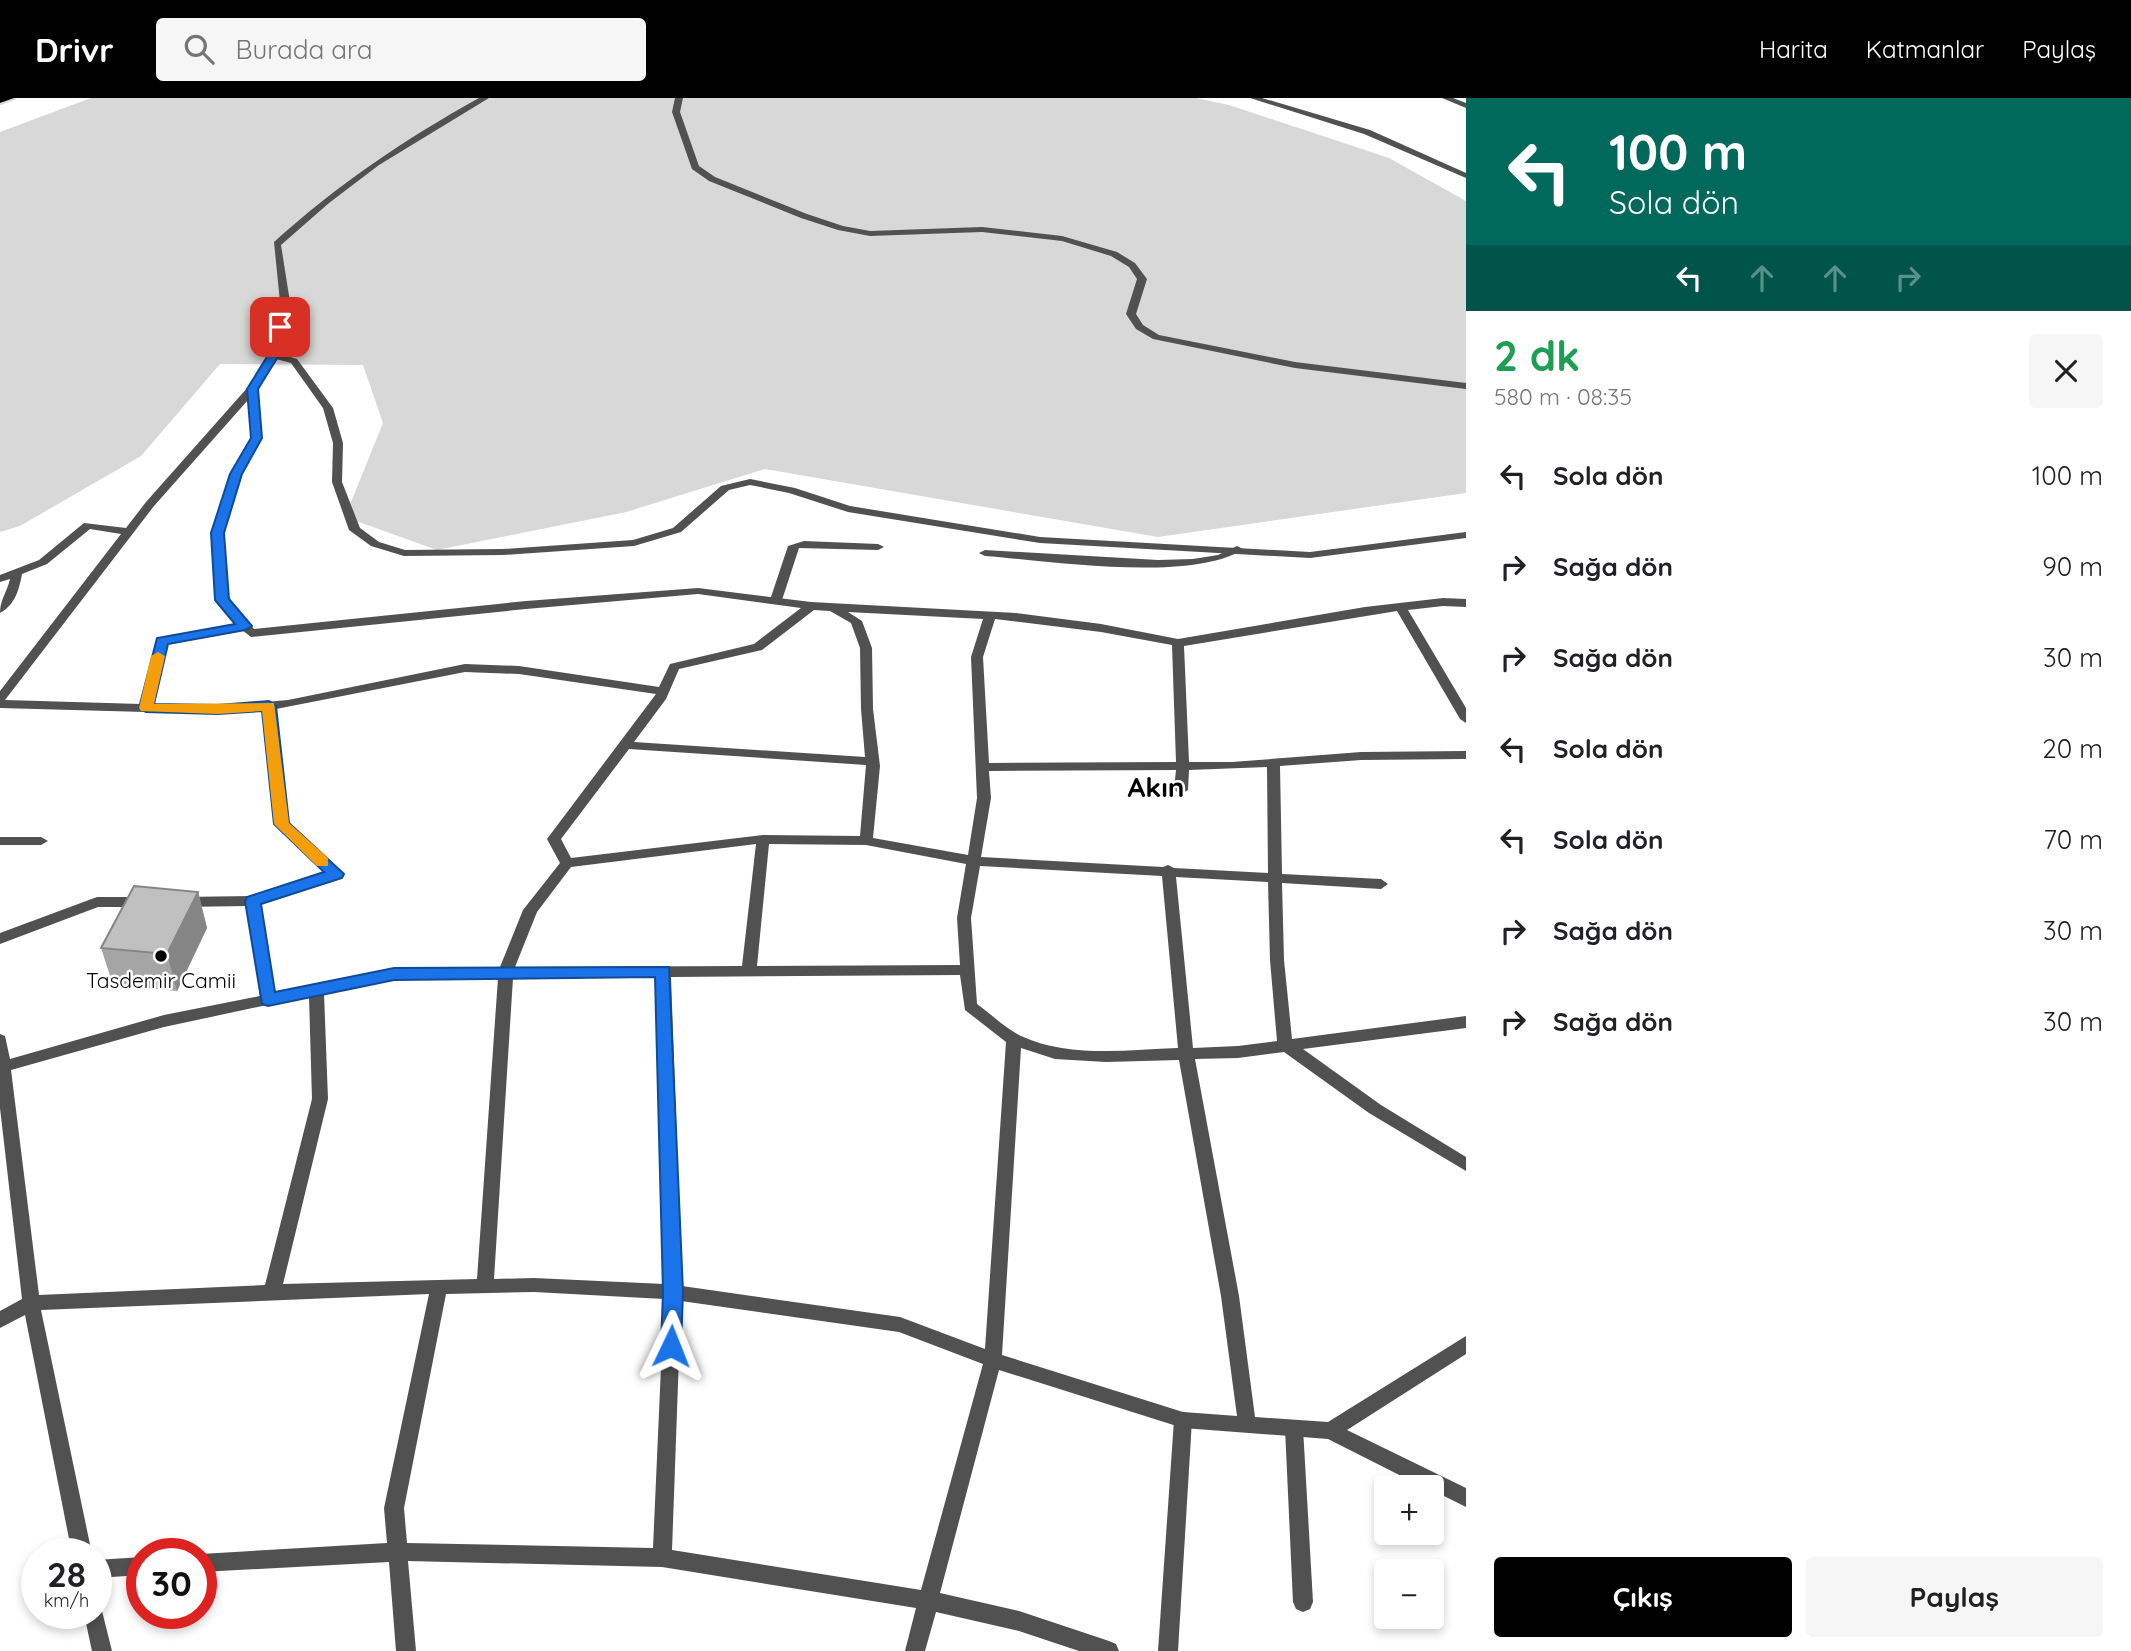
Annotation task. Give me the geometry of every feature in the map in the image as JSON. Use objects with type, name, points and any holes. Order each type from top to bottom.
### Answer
[{"type":"highway","points":[[0,100],[9,98]]},
{"type":"street","points":[[0,702],[128,532],[252,389],[274,355],[285,302],[277,244],[322,201],[412,137],[485,98]]},
{"type":"street","points":[[679,98],[676,112],[695,167],[712,178],[839,227],[876,234],[987,229],[1069,241],[1106,251],[1136,268],[1142,279],[1130,314],[1139,327],[1156,337],[1282,363],[1466,386]]},
{"type":"street","points":[[1254,98],[1367,132],[1466,176]]},
{"type":"street","points":[[1446,98],[1466,106]]},
{"type":"street","points":[[274,355],[293,361],[328,408],[338,443],[337,482],[355,530],[375,544],[404,553],[503,552],[634,543],[677,530],[725,488],[750,482],[791,489],[848,509],[1012,537],[1321,555],[1374,545],[1466,535]]},
{"type":"street","points":[[252,389],[257,438],[236,474],[218,533],[222,600],[251,633],[526,605],[698,591],[811,606],[990,615],[1101,628],[1178,643],[1401,607],[1466,603]]},
{"type":"street","points":[[0,579],[43,562],[88,525],[128,532]]},
{"type":"street","points":[[776,600],[794,546],[804,544],[878,547]]},
{"type":"street","points":[[985,552],[1106,562],[1175,563],[1217,560],[1237,550]]},
{"type":"street","points":[[0,609],[12,594],[17,573]]},
{"type":"street","points":[[567,863],[554,839],[663,691],[674,667],[758,647],[811,606]]},
{"type":"street","points":[[830,606],[856,621],[866,648],[867,709],[872,761],[866,841]]},
{"type":"street","points":[[1401,607],[1466,719]]},
{"type":"street","points":[[990,615],[977,657],[984,797],[964,918],[971,1006],[1014,1040],[1068,1054],[1106,1056],[1238,1052],[1466,1022]]},
{"type":"street","points":[[146,708],[162,641],[245,626]]},
{"type":"street","points":[[1178,643],[1183,766],[1181,790]]},
{"type":"street","points":[[0,702],[218,710],[269,706],[466,668],[519,670],[663,691]]},
{"type":"street","points":[[0,939],[97,902],[253,901],[336,874],[282,824],[269,706]]},
{"type":"street","points":[[625,744],[872,761]]},
{"type":"street","points":[[982,767],[1183,766],[1360,756],[1466,755]]},
{"type":"street","points":[[1273,763],[1277,960],[1285,1044],[1375,1110],[1466,1165]]},
{"type":"street","points":[[749,970],[763,839]]},
{"type":"street","points":[[485,1286],[506,972],[530,910],[567,863],[763,839],[866,841],[974,860],[1381,884]]},
{"type":"street","points":[[0,841],[41,841]]},
{"type":"street","points":[[1168,870],[1186,1054],[1230,1296],[1247,1424]]},
{"type":"street","points":[[253,901],[268,1000]]},
{"type":"street","points":[[3,1067],[164,1021],[394,974],[968,970]]},
{"type":"street","points":[[662,1558],[673,1292],[663,971]]},
{"type":"street","points":[[272,1292],[320,1099],[316,990]]},
{"type":"street","points":[[0,1040],[31,1303],[79,1538]]},
{"type":"street","points":[[915,1651],[993,1360],[1014,1040]]},
{"type":"street","points":[[0,1320],[31,1303],[272,1292],[534,1285],[673,1292],[900,1325],[993,1360],[1183,1419],[1330,1431],[1466,1498]]},
{"type":"street","points":[[406,1651],[394,1507],[439,1287]]},
{"type":"street","points":[[1330,1431],[1466,1344]]},
{"type":"street","points":[[1168,1651],[1183,1419]]},
{"type":"street","points":[[1294,1428],[1303,1602]]},
{"type":"street","points":[[217,1562],[398,1552],[662,1558],[927,1600],[1019,1620],[1110,1651]]},
{"type":"street","points":[[97,1629],[102,1651]]},
{"type":"shaded area","points":[[91,98],[1196,98],[1229,105],[1389,158],[1466,201],[1466,493],[1158,537],[765,469],[626,512],[437,550],[345,517],[383,423],[363,365],[220,364],[141,456],[20,526],[0,532],[0,132]]},
{"type":"building","points":[[134,886],[198,892],[167,954],[101,948]]},
{"type":"slow traffic","points":[[158,656],[146,708],[218,710],[269,706],[282,824],[323,862]]},
{"type":"place","name":"Tasdemir Camii","points":[[161,956]]},
{"type":"district","name":"Akın","points":[[1156,786]]},
{"type":"route","points":[[280,327],[276,352],[252,389],[257,438],[236,474],[218,533],[222,600],[245,626],[162,641],[146,708],[218,710],[269,706],[282,824],[336,874],[253,901],[268,1000],[394,974],[663,971],[673,1292],[671,1346]]}]
